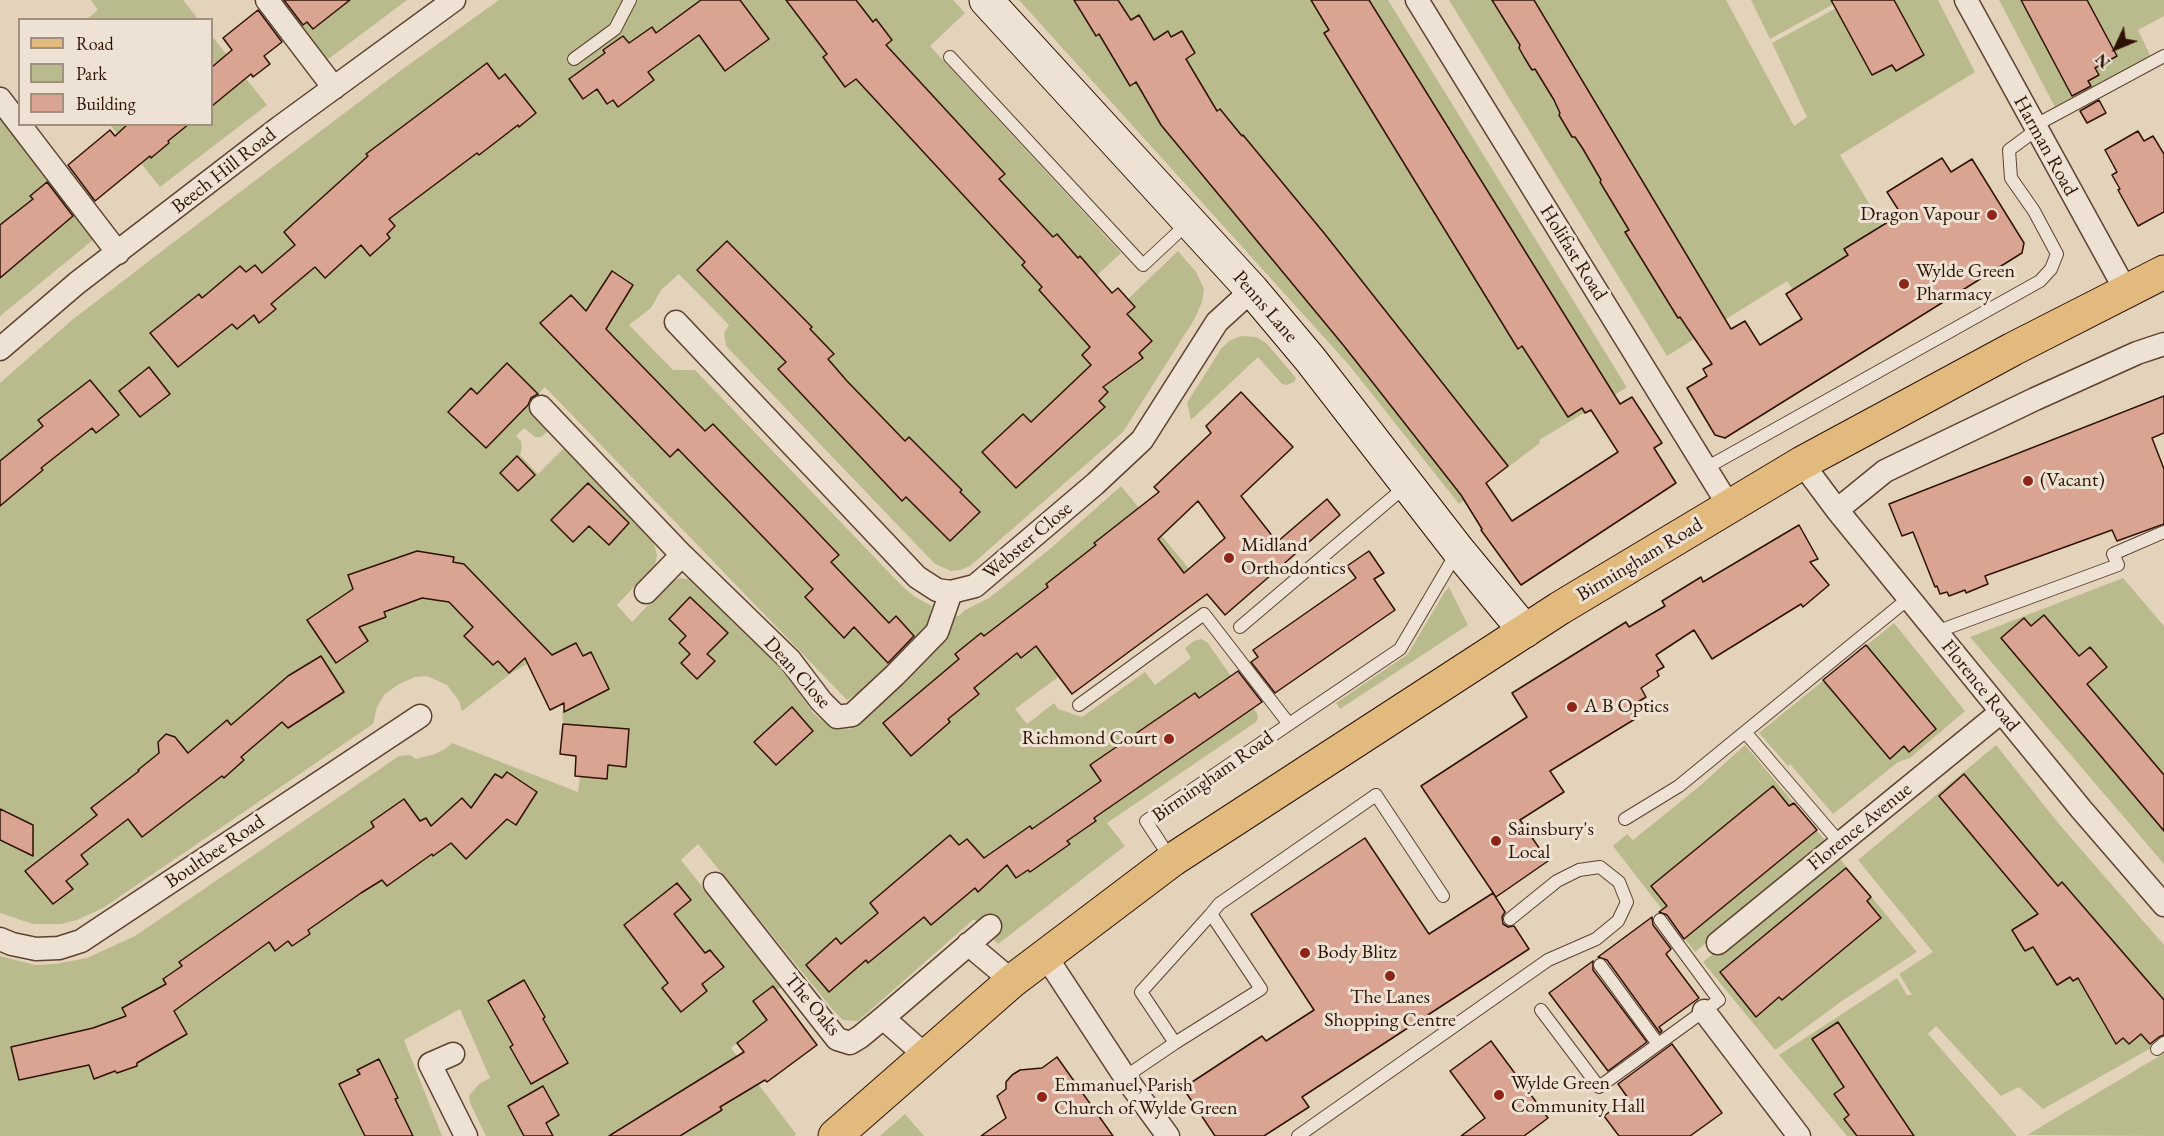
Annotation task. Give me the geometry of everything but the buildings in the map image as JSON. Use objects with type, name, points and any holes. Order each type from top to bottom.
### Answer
[{"type":"main road","name":"Penns Lane","points":[[986,0],[1252,290],[1310,359],[1458,550],[1525,631]]},
{"type":"main road","name":"Birmingham Road","points":[[835,1136],[1012,981],[1172,860],[1560,608],[1729,506],[1802,463],[2164,272]]},
{"type":"street","points":[[267,0],[334,88]]},
{"type":"street","name":"Beech Hill Road","points":[[0,349],[77,284],[334,88],[454,0]]},
{"type":"street","name":"Holifast Road","points":[[1417,0],[1729,506]]},
{"type":"street","name":"Harman Road","points":[[1966,0],[2126,291]]},
{"type":"street","points":[[0,99],[18,122]]},
{"type":"street","points":[[21,126],[118,253]]},
{"type":"street","name":"Webster Close","points":[[951,591],[975,585],[1095,484],[1142,440],[1217,322],[1252,290]]},
{"type":"street","points":[[676,322],[917,577],[937,590],[951,591]]},
{"type":"street","points":[[1837,510],[1886,471],[2035,399],[2137,353],[2164,344]]},
{"type":"street","name":"Dean Close","points":[[541,407],[682,555],[789,660],[821,701],[837,717],[852,714],[937,632],[951,591]]},
{"type":"street","name":"Florence Road","points":[[1802,463],[1837,510],[2001,712],[2164,905]]},
{"type":"street","points":[[646,592],[682,555]]},
{"type":"street","name":"Florence Avenue","points":[[1718,943],[2001,712]]},
{"type":"street","name":"Boultbee Road","points":[[0,939],[36,949],[58,948],[81,941],[420,716]]},
{"type":"street","name":"The Oaks","points":[[715,884],[837,1039],[850,1043],[883,1018]]},
{"type":"street","points":[[926,1056],[883,1018],[990,926]]},
{"type":"street","points":[[968,944],[1012,981]]},
{"type":"street","points":[[1045,956],[1125,1077],[1168,1136]]},
{"type":"street","points":[[1704,1011],[1799,1136]]},
{"type":"street","points":[[453,1054],[430,1064],[466,1136]]},
{"type":"lane","points":[[574,59],[615,28],[630,0]]},
{"type":"lane","points":[[1706,468],[2040,281],[2051,269],[2057,255],[2034,211],[2011,178],[2009,150],[2035,128],[2164,56]]},
{"type":"lane","points":[[950,57],[1143,265],[1189,222]]},
{"type":"lane","points":[[1240,627],[1407,485]]},
{"type":"lane","points":[[1936,632],[2118,565],[2114,554],[2164,532]]},
{"type":"lane","name":"Birmingham Road","points":[[1172,860],[1146,821],[1400,649],[1458,550]]},
{"type":"lane","points":[[1625,819],[1679,786],[1909,598]]},
{"type":"lane","points":[[1079,705],[1204,614],[1290,724]]},
{"type":"lane","points":[[1745,732],[1840,843]]},
{"type":"lane","points":[[1175,1042],[1141,992],[1220,904],[1376,795],[1443,896]]},
{"type":"lane","points":[[1298,1136],[1548,960],[1596,939],[1618,921],[1627,902],[1619,882],[1600,867],[1579,870],[1557,881],[1510,919]]},
{"type":"lane","points":[[1125,1077],[1175,1042],[1261,989],[1211,914]]},
{"type":"lane","points":[[1541,1010],[1599,1087],[1719,1000],[1660,920]]},
{"type":"lane","points":[[1600,965],[1658,1044]]},
{"type":"green space","points":[[91,0],[183,0],[197,18],[88,18],[98,10]]},
{"type":"green space","points":[[280,0],[407,0],[327,60]]},
{"type":"green space","points":[[499,0],[953,0],[965,13],[930,46],[1121,253],[1091,281],[1072,264],[1069,248],[1057,234],[1022,264],[1042,287],[1113,327],[1082,355],[1107,382],[1151,341],[1127,314],[1128,299],[1178,251],[1196,272],[1204,289],[1202,302],[1194,320],[1123,432],[970,566],[951,571],[935,564],[726,346],[724,333],[729,325],[679,274],[661,290],[651,308],[629,325],[673,370],[695,370],[902,586],[915,597],[932,606],[926,630],[861,691],[847,700],[545,387],[528,405],[549,427],[541,437],[535,437],[524,428],[516,436],[521,441],[520,455],[538,474],[565,447],[648,533],[657,555],[655,565],[617,605],[632,622],[670,582],[680,578],[688,579],[697,584],[777,663],[814,714],[836,730],[850,729],[943,643],[950,632],[953,615],[959,616],[965,610],[989,598],[1051,548],[1121,486],[1195,576],[1015,709],[1027,724],[1054,703],[1058,709],[1082,717],[1145,672],[1155,685],[1191,658],[1185,648],[1201,639],[1207,642],[1257,713],[1258,718],[1256,722],[1107,823],[1125,846],[998,944],[974,919],[858,1021],[843,1020],[833,1010],[698,844],[681,860],[782,986],[776,991],[772,986],[753,1001],[777,1033],[757,1028],[731,1048],[796,1134],[794,1136],[486,1136],[470,1103],[469,1096],[479,1084],[490,1078],[460,1009],[404,1040],[442,1136],[0,1136],[0,956],[35,965],[55,964],[87,958],[135,936],[399,756],[410,755],[416,759],[435,754],[452,743],[578,792],[580,777],[607,779],[608,765],[626,766],[629,729],[563,724],[562,712],[609,689],[591,653],[583,656],[576,643],[513,672],[462,711],[459,701],[447,685],[427,676],[415,677],[385,694],[377,707],[373,724],[103,908],[77,920],[61,924],[33,924],[0,913],[0,383],[72,320],[400,71]],"holes":[[[611,272],[633,285],[621,305],[599,291]],[[1226,679],[1247,712],[1091,765],[1195,693],[1199,698]]]},
{"type":"green space","points":[[1019,0],[1388,0],[1626,388],[1539,440],[1540,443],[1459,504],[1349,365]]},
{"type":"green space","points":[[1449,0],[1726,0],[1794,126],[1807,117],[1772,43],[1851,0],[1938,0],[1975,72],[1840,155],[1882,225],[1844,249],[1849,256],[1793,290],[1787,281],[1667,356]]},
{"type":"green space","points":[[1751,0],[1841,0],[1770,39]]},
{"type":"green space","points":[[1999,0],[2164,0],[2164,16],[2138,30],[2151,57],[2055,107]]},
{"type":"green space","points":[[213,37],[267,105],[160,187],[111,126],[213,126]]},
{"type":"green space","points":[[0,115],[98,236],[0,316]]},
{"type":"green space","points":[[1241,336],[1256,337],[1266,343],[1296,378],[1294,382],[1287,385],[1282,384],[1258,357],[1191,420],[1187,403],[1221,349],[1229,341]]},
{"type":"green space","points":[[2123,578],[2164,626],[2164,864],[1970,637]]},
{"type":"green space","points":[[1449,587],[1468,625],[1340,709],[1336,703],[1408,654]]},
{"type":"green space","points":[[1894,623],[1965,711],[1910,758],[1898,762],[1833,814],[1790,764],[1788,766],[1759,733]]},
{"type":"green space","points":[[1745,745],[1828,844],[1695,952],[1613,846],[1627,834],[1633,840],[1701,785]]},
{"type":"green space","points":[[1996,745],[2059,824],[2164,945],[2164,1036],[2151,1048],[2043,1109],[2019,1087],[2001,1096],[1936,1026],[1928,1034],[2017,1136],[1847,1136],[1779,1055],[1897,978],[1907,995],[1912,995],[1899,974],[1933,952],[1858,860]]},
{"type":"green space","points":[[1835,853],[1917,952],[1842,1001],[1775,1050],[1703,962]]},
{"type":"green space","points":[[2164,1053],[2164,1136],[2027,1135],[2161,1055]]},
{"type":"green space","points":[[905,1114],[924,1136],[880,1136]]},
{"type":"place","name":"Dragon Vapour","points":[[1992,215]]},
{"type":"place","name":"Wylde Green Pharmacy","points":[[1904,284]]},
{"type":"place","name":"(Vacant)","points":[[2028,481]]},
{"type":"place","name":"Midland Orthodontics","points":[[1229,558]]},
{"type":"place","name":"A B Optics","points":[[1572,707]]},
{"type":"place","name":"Richmond Court","points":[[1169,739]]},
{"type":"place","name":"Sainsbury's Local","points":[[1496,841]]},
{"type":"place","name":"Body Blitz","points":[[1305,953]]},
{"type":"place","name":"The Lanes Shopping Centre","points":[[1390,976]]},
{"type":"place","name":"Wylde Green Community Hall","points":[[1499,1095]]},
{"type":"place","name":"Emmanuel, Parish Church of Wylde Green","points":[[1042,1097]]}]
